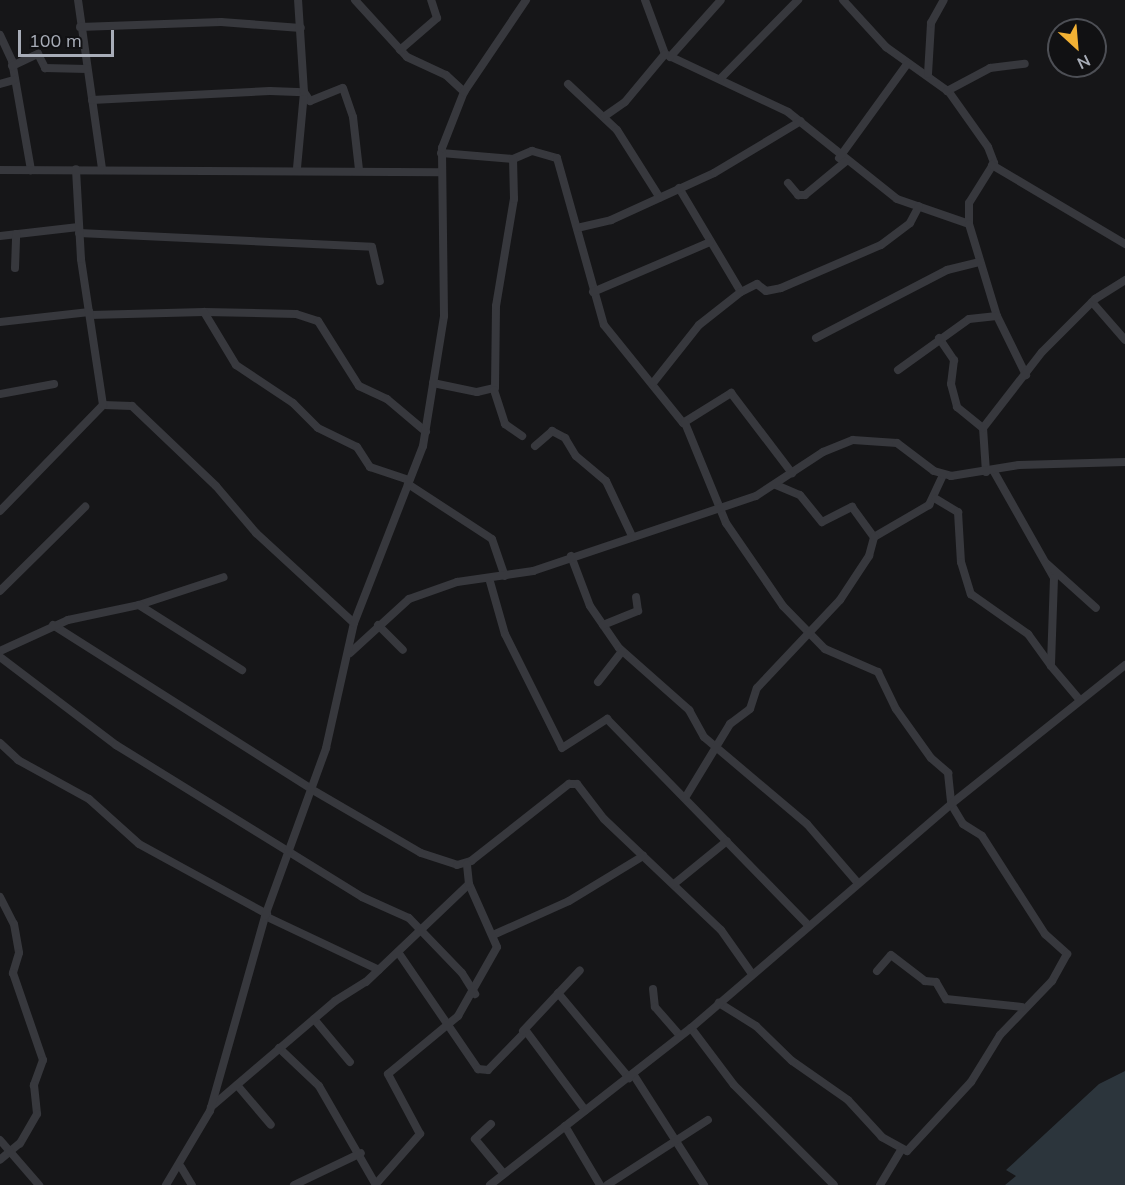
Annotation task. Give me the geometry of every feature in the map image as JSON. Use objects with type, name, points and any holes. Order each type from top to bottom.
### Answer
[{"type":"street","points":[[78,0],[80,27],[102,169]]},
{"type":"street","points":[[297,168],[304,92],[298,0]]},
{"type":"street","points":[[356,0],[400,50],[446,75],[464,92]]},
{"type":"street","points":[[400,50],[437,18],[431,0]]},
{"type":"street","points":[[166,1185],[181,1167],[211,1107],[266,915],[312,789],[349,654],[353,626],[426,432],[444,316],[441,153],[464,92],[526,0]]},
{"type":"street","points":[[645,0],[668,55],[721,78],[801,121],[842,160],[897,199],[969,224]]},
{"type":"street","points":[[605,116],[625,102],[721,0]]},
{"type":"street","points":[[721,78],[798,0]]},
{"type":"street","points":[[843,0],[911,66],[928,74],[947,90],[988,147],[993,165],[1125,244]]},
{"type":"street","points":[[928,74],[925,61],[931,24],[944,0]]},
{"type":"street","points":[[80,27],[221,22],[301,28]]},
{"type":"street","points":[[0,35],[12,66],[31,170]]},
{"type":"street","points":[[12,66],[38,54],[45,68],[87,69]]},
{"type":"street","points":[[788,183],[798,195],[805,195],[842,160],[911,66],[925,61]]},
{"type":"street","points":[[947,90],[990,68],[1025,63]]},
{"type":"street","points":[[0,84],[14,80]]},
{"type":"street","points":[[568,84],[605,116],[660,198]]},
{"type":"street","points":[[304,92],[310,101],[345,89],[359,170]]},
{"type":"street","points":[[92,100],[304,92]]},
{"type":"street","points":[[577,228],[611,220],[660,198],[767,145],[801,121]]},
{"type":"street","points":[[441,153],[466,151],[513,159],[532,151],[557,158],[604,325],[685,423],[720,508],[783,606],[812,630],[825,649],[878,672],[896,709],[931,758],[948,773],[951,804],[969,830],[982,836],[1045,934],[1067,954],[1052,981],[1022,1007],[971,1082],[910,1150],[901,1150],[882,1137],[848,1100],[719,1004]]},
{"type":"street","points":[[513,159],[513,199],[496,306],[494,390],[505,424],[522,436]]},
{"type":"street","points":[[993,165],[969,203],[969,224],[997,316],[1026,375]]},
{"type":"street","points":[[0,171],[297,168],[441,172]]},
{"type":"street","points":[[76,169],[79,230],[89,313],[104,405]]},
{"type":"street","points":[[679,188],[741,292]]},
{"type":"street","points":[[653,383],[699,325],[741,292],[757,284],[766,291],[782,288],[870,249],[910,223],[919,206]]},
{"type":"street","points":[[0,236],[79,230],[372,247],[380,281]]},
{"type":"street","points":[[15,268],[16,234]]},
{"type":"street","points":[[593,292],[710,242]]},
{"type":"street","points":[[816,338],[947,270],[980,262]]},
{"type":"street","points":[[983,428],[1042,352],[1091,307],[1125,280]]},
{"type":"street","points":[[1091,307],[1125,340]]},
{"type":"street","points":[[204,312],[236,364],[293,403],[318,428],[357,447],[370,467],[409,482],[492,539],[509,576]]},
{"type":"street","points":[[0,322],[89,313],[296,314],[318,321],[359,386],[387,399],[426,432]]},
{"type":"street","points":[[898,370],[939,338],[976,317],[997,316]]},
{"type":"street","points":[[939,338],[954,360],[951,384],[957,407],[983,428],[989,471],[1046,562],[1056,587],[1051,666]]},
{"type":"street","points":[[433,383],[494,390]]},
{"type":"street","points":[[0,394],[54,384]]},
{"type":"street","points":[[685,423],[731,393],[792,472]]},
{"type":"street","points":[[0,511],[104,405],[132,406],[216,486],[256,533],[353,626],[368,633]]},
{"type":"street","points":[[535,446],[552,431],[565,438],[606,481],[632,536]]},
{"type":"street","points":[[349,654],[368,633],[418,595],[489,578],[509,576],[720,508],[776,485],[792,472],[846,441],[866,439],[897,443],[943,475],[1125,462]]},
{"type":"street","points":[[685,798],[715,746],[750,709],[758,688],[786,653],[840,600],[869,556],[874,537],[936,499],[943,475]]},
{"type":"street","points":[[776,485],[800,495],[822,522],[852,507],[874,537]]},
{"type":"street","points":[[936,499],[958,512],[961,562],[971,594],[1028,634],[1079,699]]},
{"type":"street","points":[[0,591],[85,507]]},
{"type":"street","points":[[571,556],[603,625],[622,651],[659,679],[715,746],[807,824],[858,883]]},
{"type":"street","points":[[1046,562],[1096,608]]},
{"type":"street","points":[[0,651],[53,625],[139,605],[224,577]]},
{"type":"street","points":[[489,578],[505,634],[562,748],[607,719],[808,925]]},
{"type":"street","points":[[603,625],[638,611],[636,597]]},
{"type":"street","points":[[139,605],[242,670]]},
{"type":"street","points":[[53,625],[312,789],[421,853],[467,864]]},
{"type":"street","points":[[378,625],[403,650]]},
{"type":"street","points":[[598,682],[622,651]]},
{"type":"street","points":[[0,657],[77,719],[290,854],[421,927],[475,994]]},
{"type":"street","points":[[490,1185],[691,1028],[951,804],[1125,664]]},
{"type":"street","points":[[0,743],[18,760],[89,800],[139,844],[266,915],[374,971]]},
{"type":"street","points":[[467,864],[573,783],[643,856],[725,935],[752,974]]},
{"type":"street","points":[[674,884],[727,841]]},
{"type":"street","points":[[497,936],[643,856]]},
{"type":"street","points":[[279,1048],[319,1086],[361,1153],[376,1184],[420,1134],[388,1074],[450,1024],[475,994],[497,946],[497,936],[469,884],[467,864]]},
{"type":"street","points":[[211,1107],[279,1048],[398,952],[421,927],[469,884]]},
{"type":"street","points":[[0,897],[14,924],[19,953],[13,973],[43,1060],[34,1085],[37,1114],[11,1154],[0,1160]]},
{"type":"street","points":[[398,952],[484,1072],[580,970]]},
{"type":"street","points":[[876,971],[891,955],[925,981],[936,982],[946,999],[1022,1007]]},
{"type":"street","points":[[653,989],[655,1007],[680,1036]]},
{"type":"street","points":[[558,993],[631,1076],[704,1185]]},
{"type":"street","points":[[314,1019],[350,1062]]},
{"type":"street","points":[[691,1028],[729,1079],[834,1185]]},
{"type":"street","points":[[523,1031],[585,1110]]},
{"type":"street","points":[[237,1085],[271,1125]]},
{"type":"street","points":[[606,1185],[674,1139],[708,1120]]},
{"type":"street","points":[[491,1124],[475,1139],[508,1185]]},
{"type":"street","points":[[565,1126],[600,1185]]},
{"type":"street","points":[[0,1140],[39,1185]]},
{"type":"street","points":[[880,1185],[901,1150]]},
{"type":"street","points":[[294,1185],[361,1153]]},
{"type":"street","points":[[181,1167],[192,1185]]},
{"type":"shaded area","points":[[1125,1071],[1125,1185],[1005,1185],[1016,1176],[1006,1170],[1099,1084]]}]
